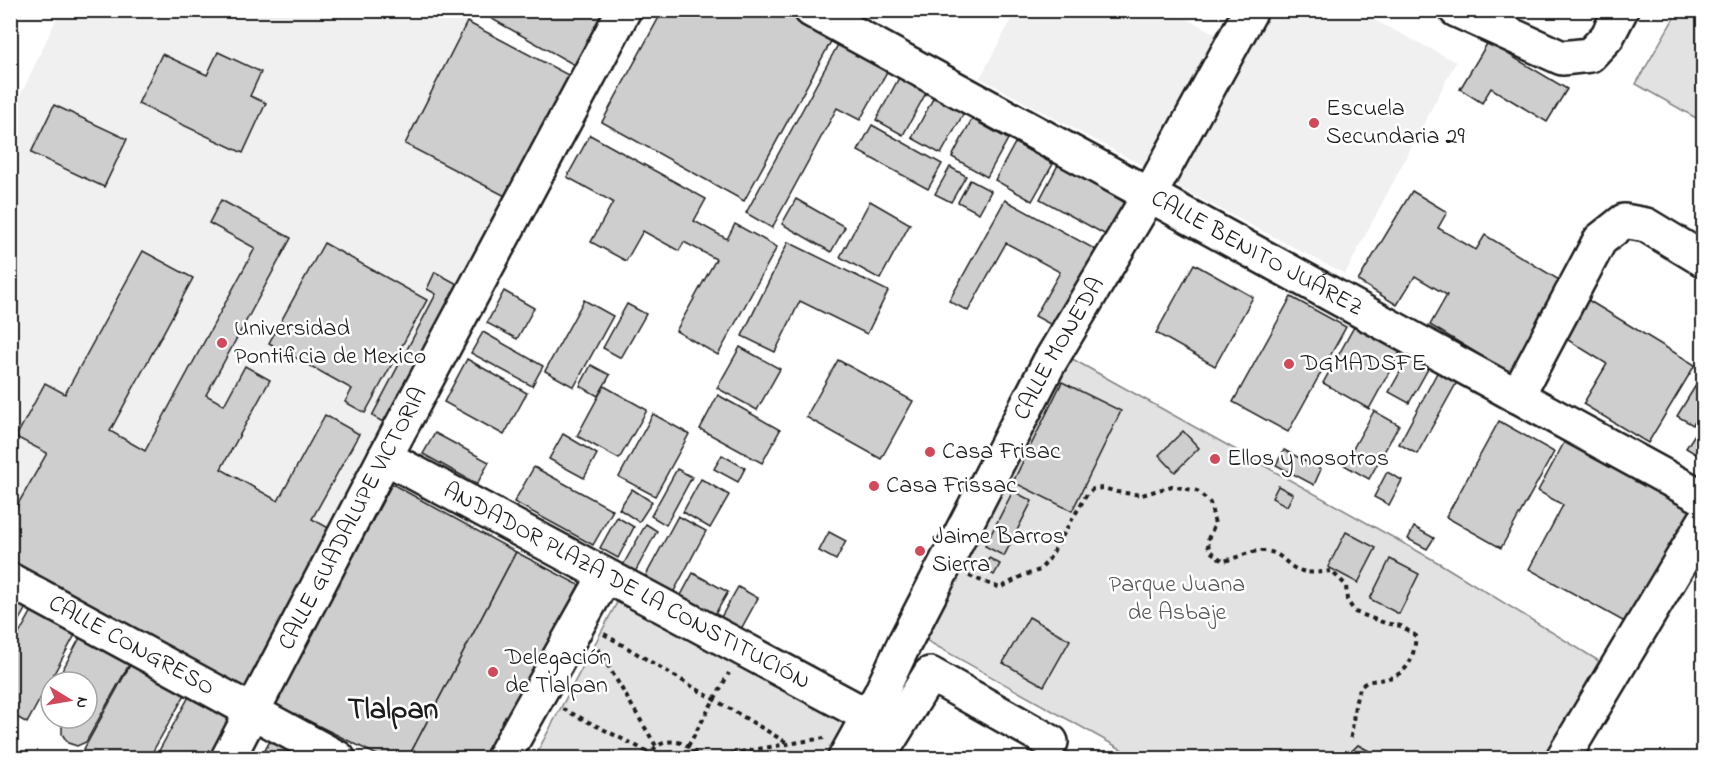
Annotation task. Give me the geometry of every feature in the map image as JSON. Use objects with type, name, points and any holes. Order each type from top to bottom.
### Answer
[{"type":"street","name":"CALLE GUADALUPE VICTORIA","points":[[228,759],[385,457],[624,10]]},
{"type":"street","name":"CALLE BENITO JUÁREZ","points":[[811,10],[1704,498]]},
{"type":"street","name":"CALLE MONEDA","points":[[861,741],[944,567],[1049,363],[1150,194],[1251,10]]},
{"type":"street","points":[[1456,10],[1562,58],[1590,55],[1606,37],[1621,10]]},
{"type":"street","points":[[1517,396],[1600,240],[1624,222],[1646,225],[1704,260]]},
{"type":"street","name":"ANDADOR PLAZA DE LA CONSTITUCIÓN","points":[[385,457],[743,649],[861,741]]},
{"type":"street","points":[[1563,759],[1704,522]]},
{"type":"street","points":[[503,759],[605,576]]},
{"type":"street","name":"CALLE CONGRESO","points":[[10,580],[254,711],[338,759]]},
{"type":"street","points":[[861,741],[883,750],[930,674],[1051,742]]},
{"type":"path","points":[[944,567],[1000,588],[1022,576],[1040,570],[1049,559],[1087,494],[1093,489],[1103,488],[1142,495],[1172,486],[1197,491],[1210,503],[1215,524],[1207,541],[1210,551],[1223,561],[1236,559],[1259,550],[1279,554],[1291,566],[1302,572],[1331,571],[1346,585],[1347,600],[1355,612],[1401,627],[1416,636],[1414,652],[1406,669],[1394,678],[1369,681],[1362,686],[1357,696],[1350,740]]},
{"type":"path","points":[[580,620],[789,744]]},
{"type":"path","points":[[580,620],[656,746]]},
{"type":"path","points":[[688,746],[743,649]]},
{"type":"path","points":[[538,696],[650,753]]},
{"type":"path","points":[[648,759],[656,746],[672,741],[688,746],[698,759]]},
{"type":"path","points":[[705,759],[789,744],[861,741]]},
{"type":"shaded area","name":"Universidad Pontificia de Mexico","points":[[60,11],[456,11],[454,15],[574,78],[336,532],[11,560],[10,408],[14,402],[10,400],[11,116]]},
{"type":"shaded area","points":[[1016,11],[1172,11],[1216,34],[1145,167],[980,78]]},
{"type":"shaded area","name":"Escuela Secundaria 29","points":[[1266,11],[1357,11],[1456,62],[1345,274],[1170,183]]},
{"type":"green space","points":[[1678,11],[1703,11],[1703,122],[1636,84]]},
{"type":"green space","name":"Parque Juana de Asbaje","points":[[1058,351],[1439,563],[1599,661],[1544,758],[1382,758],[1358,745],[1350,753],[1351,758],[1137,758],[913,633]]},
{"type":"green space","points":[[621,595],[866,716],[841,758],[534,758]]},
{"type":"building","points":[[476,10],[611,10],[580,68]]},
{"type":"building","points":[[663,10],[791,10],[835,34],[744,201],[602,122]]},
{"type":"building","points":[[467,22],[574,78],[511,199],[405,144]]},
{"type":"building","points":[[840,41],[889,68],[860,120],[837,108],[772,228],[746,213]]},
{"type":"building","points":[[1488,42],[1567,89],[1547,122],[1491,88],[1482,103],[1460,89]]},
{"type":"building","points":[[218,52],[261,72],[250,96],[266,103],[243,153],[138,104],[162,54],[207,75]]},
{"type":"building","points":[[900,76],[927,91],[903,135],[876,120]]},
{"type":"building","points":[[936,93],[966,109],[941,154],[912,138]]},
{"type":"building","points":[[54,105],[127,139],[104,187],[31,153]]},
{"type":"building","points":[[972,119],[1008,139],[987,177],[952,157]]},
{"type":"building","points":[[872,125],[942,164],[928,189],[858,151]]},
{"type":"building","points":[[590,135],[706,199],[694,221],[727,239],[735,224],[777,247],[718,355],[676,331],[716,259],[684,242],[679,251],[643,231],[626,261],[591,242],[613,202],[567,177]]},
{"type":"building","points":[[1015,143],[1053,164],[1032,201],[995,180]]},
{"type":"building","points":[[1058,165],[1124,202],[1106,235],[1040,199]]},
{"type":"building","points":[[950,167],[966,176],[951,202],[935,194]]},
{"type":"building","points":[[970,180],[991,191],[979,213],[958,202]]},
{"type":"building","points":[[1412,191],[1447,212],[1438,228],[1476,250],[1485,235],[1569,286],[1515,376],[1430,325],[1447,295],[1415,276],[1397,305],[1358,281]]},
{"type":"building","points":[[796,199],[845,227],[831,252],[782,224]]},
{"type":"building","points":[[221,200],[291,238],[206,395],[224,405],[245,366],[270,380],[221,469],[278,501],[325,415],[359,434],[312,519],[336,532],[250,691],[10,560],[10,518],[47,453],[16,437],[45,383],[65,394],[143,251],[193,278],[110,431],[145,451],[255,248],[209,223]]},
{"type":"building","points":[[1005,200],[1100,252],[1059,329],[1035,316],[1060,272],[1006,243],[968,311],[949,301]]},
{"type":"building","points":[[870,201],[910,224],[880,279],[840,257]]},
{"type":"building","points":[[788,242],[888,291],[867,334],[800,301],[775,352],[742,336]]},
{"type":"building","points":[[324,243],[427,300],[365,413],[345,402],[352,389],[269,343]]},
{"type":"building","points":[[1194,264],[1253,297],[1215,366],[1156,333]]},
{"type":"building","points":[[435,272],[463,287],[390,426],[372,416],[436,294],[427,289]]},
{"type":"building","points":[[504,291],[534,308],[517,339],[487,323]]},
{"type":"building","name":"DGMADSFE","points":[[1291,297],[1346,327],[1288,432],[1233,402]]},
{"type":"building","points":[[1583,297],[1695,365],[1648,443],[1583,404],[1607,364],[1560,335]]},
{"type":"building","points":[[584,300],[613,316],[574,387],[545,371]]},
{"type":"building","points":[[627,304],[646,314],[621,358],[603,348]]},
{"type":"building","points":[[1354,327],[1400,352],[1369,409],[1323,383]]},
{"type":"building","points":[[483,332],[543,366],[532,386],[471,353]]},
{"type":"building","points":[[740,347],[780,369],[757,410],[717,388]]},
{"type":"building","points":[[1408,358],[1428,369],[1409,403],[1389,392]]},
{"type":"building","points":[[467,359],[527,393],[504,435],[444,402]]},
{"type":"building","points":[[838,360],[913,401],[881,459],[806,417]]},
{"type":"building","points":[[591,365],[610,375],[598,396],[580,386]]},
{"type":"building","points":[[1438,371],[1457,382],[1417,454],[1399,444]]},
{"type":"building","points":[[1704,372],[1704,408],[1693,425],[1677,416]]},
{"type":"building","points":[[1062,382],[1121,411],[1072,511],[1013,482]]},
{"type":"building","points":[[604,386],[647,410],[619,459],[577,436]]},
{"type":"building","points":[[718,395],[780,430],[762,463],[700,429]]},
{"type":"building","points":[[1374,411],[1399,425],[1369,479],[1344,465]]},
{"type":"building","points":[[653,414],[689,434],[655,496],[619,477]]},
{"type":"building","points":[[1704,420],[1704,459],[1686,448]]},
{"type":"building","points":[[1499,421],[1554,452],[1501,548],[1446,517]]},
{"type":"building","points":[[1183,431],[1199,448],[1175,472],[1159,455]]},
{"type":"building","points":[[435,433],[489,462],[477,484],[423,454]]},
{"type":"building","points":[[563,434],[597,454],[584,478],[549,459]]},
{"type":"building","points":[[1566,439],[1694,509],[1630,625],[1529,569],[1563,505],[1538,491]]},
{"type":"building","points":[[1284,450],[1321,469],[1314,485],[1276,465]]},
{"type":"building","points":[[722,455],[745,468],[738,482],[714,469]]},
{"type":"building","points":[[534,467],[613,510],[593,545],[514,502]]},
{"type":"building","points":[[677,469],[692,477],[666,525],[651,516]]},
{"type":"building","points":[[1387,472],[1402,480],[1389,505],[1374,497]]},
{"type":"building","points":[[701,479],[729,495],[710,528],[683,512]]},
{"type":"building","points":[[392,484],[516,552],[408,758],[383,758],[275,704]]},
{"type":"building","points":[[1278,486],[1293,494],[1287,506],[1272,498]]},
{"type":"building","points":[[632,489],[652,502],[639,522],[619,509]]},
{"type":"building","points":[[1013,491],[1032,501],[1004,556],[985,546]]},
{"type":"building","points":[[678,516],[706,531],[673,593],[645,577]]},
{"type":"building","points":[[617,517],[634,527],[618,558],[600,548]]},
{"type":"building","points":[[646,524],[657,531],[634,574],[622,567]]},
{"type":"building","points":[[1414,527],[1434,538],[1427,549],[1408,539]]},
{"type":"building","points":[[829,532],[846,541],[836,560],[819,551]]},
{"type":"building","points":[[1346,532],[1376,548],[1358,583],[1328,567]]},
{"type":"building","name":"Delegación de Tlalpan","points":[[516,552],[579,585],[489,758],[408,758]]},
{"type":"building","points":[[989,558],[1000,564],[994,575],[984,569]]},
{"type":"building","points":[[1390,559],[1419,574],[1399,614],[1370,599]]},
{"type":"building","points":[[693,573],[728,592],[714,616],[680,597]]},
{"type":"building","points":[[738,587],[758,598],[741,629],[720,619]]},
{"type":"building","points":[[10,594],[28,604],[10,636]]},
{"type":"building","points":[[33,609],[76,633],[56,670],[39,670],[39,701],[27,723],[10,713],[10,650]]},
{"type":"building","points":[[1029,617],[1070,640],[1044,686],[1003,663]]},
{"type":"building","points":[[82,634],[131,661],[99,719],[99,670],[62,670]]},
{"type":"building","points":[[133,660],[187,691],[149,758],[79,758],[94,730],[99,730],[99,722]]},
{"type":"building","points":[[191,693],[236,716],[213,758],[155,758]]},
{"type":"building","points":[[62,730],[93,730],[86,742],[77,746],[68,743]]},
{"type":"building","points":[[271,739],[307,758],[261,758]]},
{"type":"building","points":[[1358,745],[1382,758],[1351,758],[1350,753]]},
{"type":"place","name":"Escuela Secundaria 29","points":[[1314,123]]},
{"type":"place","name":"Universidad Pontificia de Mexico","points":[[222,343]]},
{"type":"place","name":"DGMADSFE","points":[[1289,364]]},
{"type":"place","name":"Casa Frisac","points":[[930,452]]},
{"type":"place","name":"Ellos y nosotros","points":[[1215,459]]},
{"type":"place","name":"Casa Frissac","points":[[874,486]]},
{"type":"place","name":"Jaime Barros Sierra","points":[[920,551]]},
{"type":"place","name":"Delegación de Tlalpan","points":[[493,672]]},
{"type":"district","name":"Tlalpan","points":[[393,711]]}]
